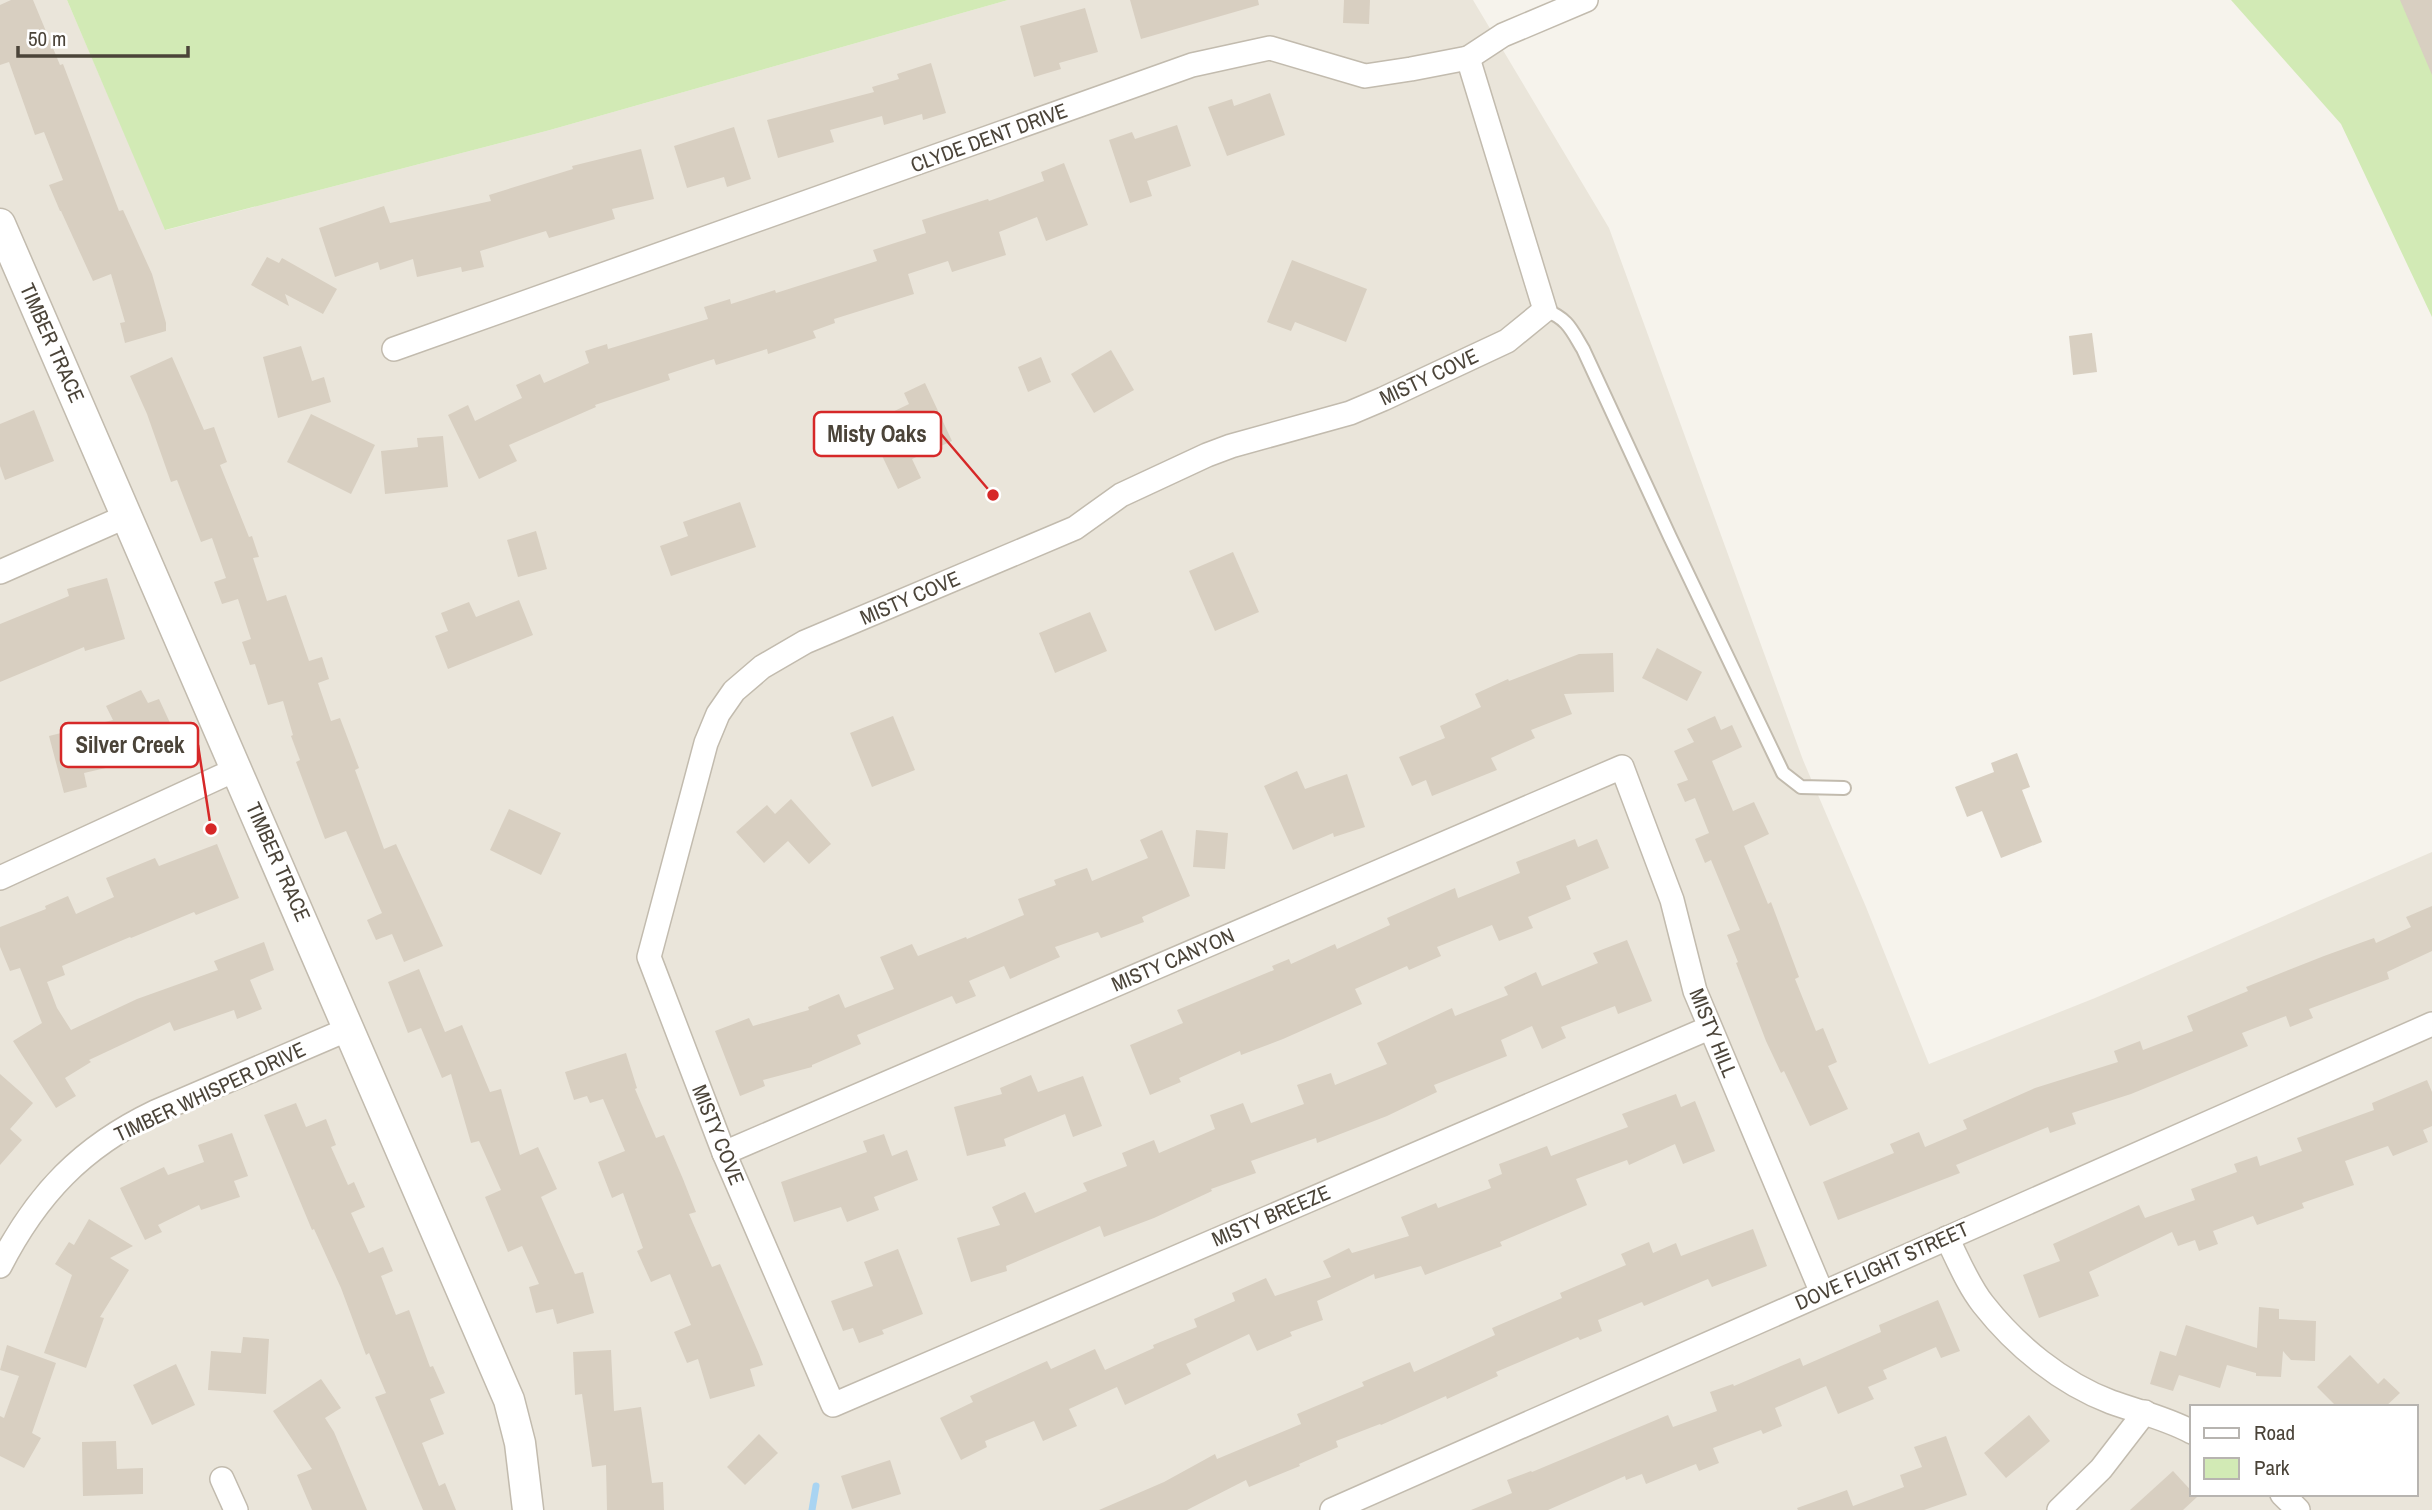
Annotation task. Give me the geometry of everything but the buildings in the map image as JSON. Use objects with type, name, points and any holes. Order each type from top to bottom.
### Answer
[{"type":"street","name":"CLYDE DENT DRIVE","points":[[394,349],[1192,65],[1270,48],[1365,76],[1468,58],[1503,35],[1586,0]]},
{"type":"street","points":[[1468,58],[1545,310]]},
{"type":"street","name":"TIMBER TRACE","points":[[0,223],[6,255],[127,516],[351,1028],[509,1400],[520,1443],[528,1510]]},
{"type":"street","name":"MISTY COVE","points":[[833,1405],[724,1153],[649,957],[706,743],[718,714],[734,691],[762,667],[805,642],[1075,528],[1121,495],[1207,455],[1350,413],[1384,399],[1507,341],[1545,310]]},
{"type":"street","points":[[0,572],[127,516]]},
{"type":"street","name":"MISTY CANYON","points":[[724,1153],[1622,767]]},
{"type":"street","name":"MISTY HILL","points":[[1622,767],[1672,900],[1695,991],[1709,1028],[1822,1293]]},
{"type":"street","points":[[0,878],[237,769]]},
{"type":"street","name":"DOVE FLIGHT STREET","points":[[1332,1510],[2432,1024]]},
{"type":"street","name":"TIMBER WHISPER DRIVE","points":[[0,1266],[29,1216],[48,1191],[91,1149],[124,1127],[155,1112],[351,1028]]},
{"type":"street","name":"MISTY BREEZE","points":[[833,1405],[1709,1028]]},
{"type":"street","points":[[1947,1238],[1982,1303],[2027,1350],[2081,1387],[2190,1431]]},
{"type":"street","points":[[2059,1510],[2101,1469],[2145,1412]]},
{"type":"street","points":[[222,1479],[236,1510]]},
{"type":"street","points":[[2284,1496],[2298,1510]]},
{"type":"lane","points":[[1545,310],[1560,316],[1568,323],[1583,349],[1783,773],[1801,787],[1844,788]]},
{"type":"shaded area","points":[[0,0],[67,0],[166,230],[550,130],[1008,0],[1473,0],[1609,228],[1803,760],[1929,1064],[2095,998],[2432,852],[2432,1510],[0,1510]]},
{"type":"green space","points":[[67,0],[1008,0],[550,130],[165,230]]},
{"type":"green space","points":[[2231,0],[2432,0],[2432,317],[2341,124]]},
{"type":"waterway","points":[[812,1510],[816,1486]]},
{"type":"place","name":"Misty Oaks","points":[[993,495]]},
{"type":"place","name":"Silver Creek","points":[[211,829]]}]
